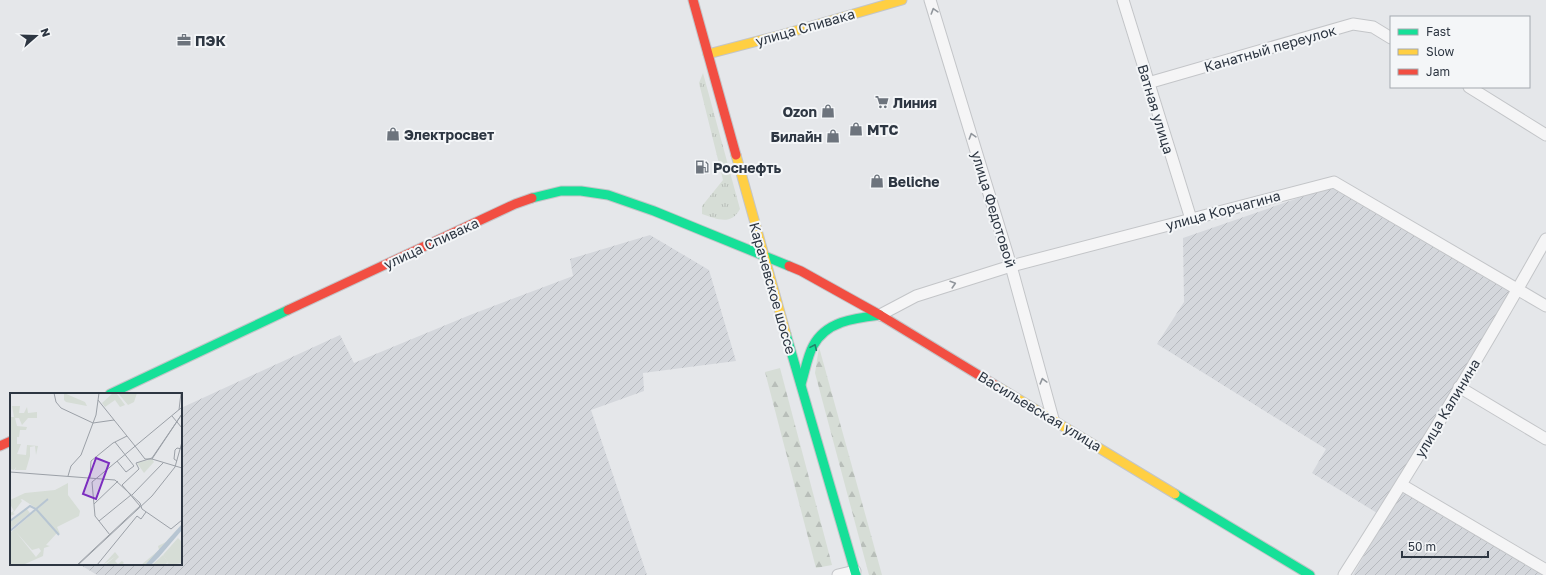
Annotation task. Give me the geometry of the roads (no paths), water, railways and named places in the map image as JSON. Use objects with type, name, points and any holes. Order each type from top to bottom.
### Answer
[{"type":"main road","name":"Карачевское шоссе","points":[[693,0],[764,256],[856,573]]},
{"type":"main road","name":"улица Спивака","points":[[708,54],[781,35],[902,0]]},
{"type":"main road","name":"улица Спивака","points":[[112,393],[484,218],[515,204],[540,196],[582,190],[608,195],[669,217],[764,256]]},
{"type":"main road","name":"Васильевская улица","points":[[764,256],[801,271],[880,315],[1310,575]]},
{"type":"main road","points":[[801,384],[813,345],[828,329],[851,318],[880,315]]},
{"type":"main road","points":[[0,446],[10,441]]},
{"type":"street","name":"улица Федотовой","points":[[930,0],[1011,266],[1053,419]]},
{"type":"street","name":"Ватная улица","points":[[1123,0],[1190,218]]},
{"type":"street","name":"Канатный переулок","points":[[1148,83],[1353,24],[1374,27],[1390,37]]},
{"type":"street","points":[[1471,88],[1546,135]]},
{"type":"street","name":"улица Корчагина","points":[[880,315],[916,296],[1011,266],[1190,218],[1334,182],[1546,306]]},
{"type":"street","name":"улица Калинина","points":[[1344,575],[1402,485],[1546,239]]},
{"type":"street","points":[[1459,387],[1546,439]]},
{"type":"street","points":[[1402,485],[1546,570]]},
{"type":"street","points":[[838,575],[856,573]]},
{"type":"place","name":"ПЭК","points":[[184,40]]},
{"type":"place","name":"Линия","points":[[882,102]]},
{"type":"place","name":"Ozon","points":[[828,111]]},
{"type":"place","name":"МТС","points":[[856,129]]},
{"type":"place","name":"Электросвет","points":[[393,134]]},
{"type":"place","name":"Билайн","points":[[833,136]]},
{"type":"place","name":"Роснефть","points":[[702,167]]},
{"type":"place","name":"Beliche","points":[[877,181]]}]
